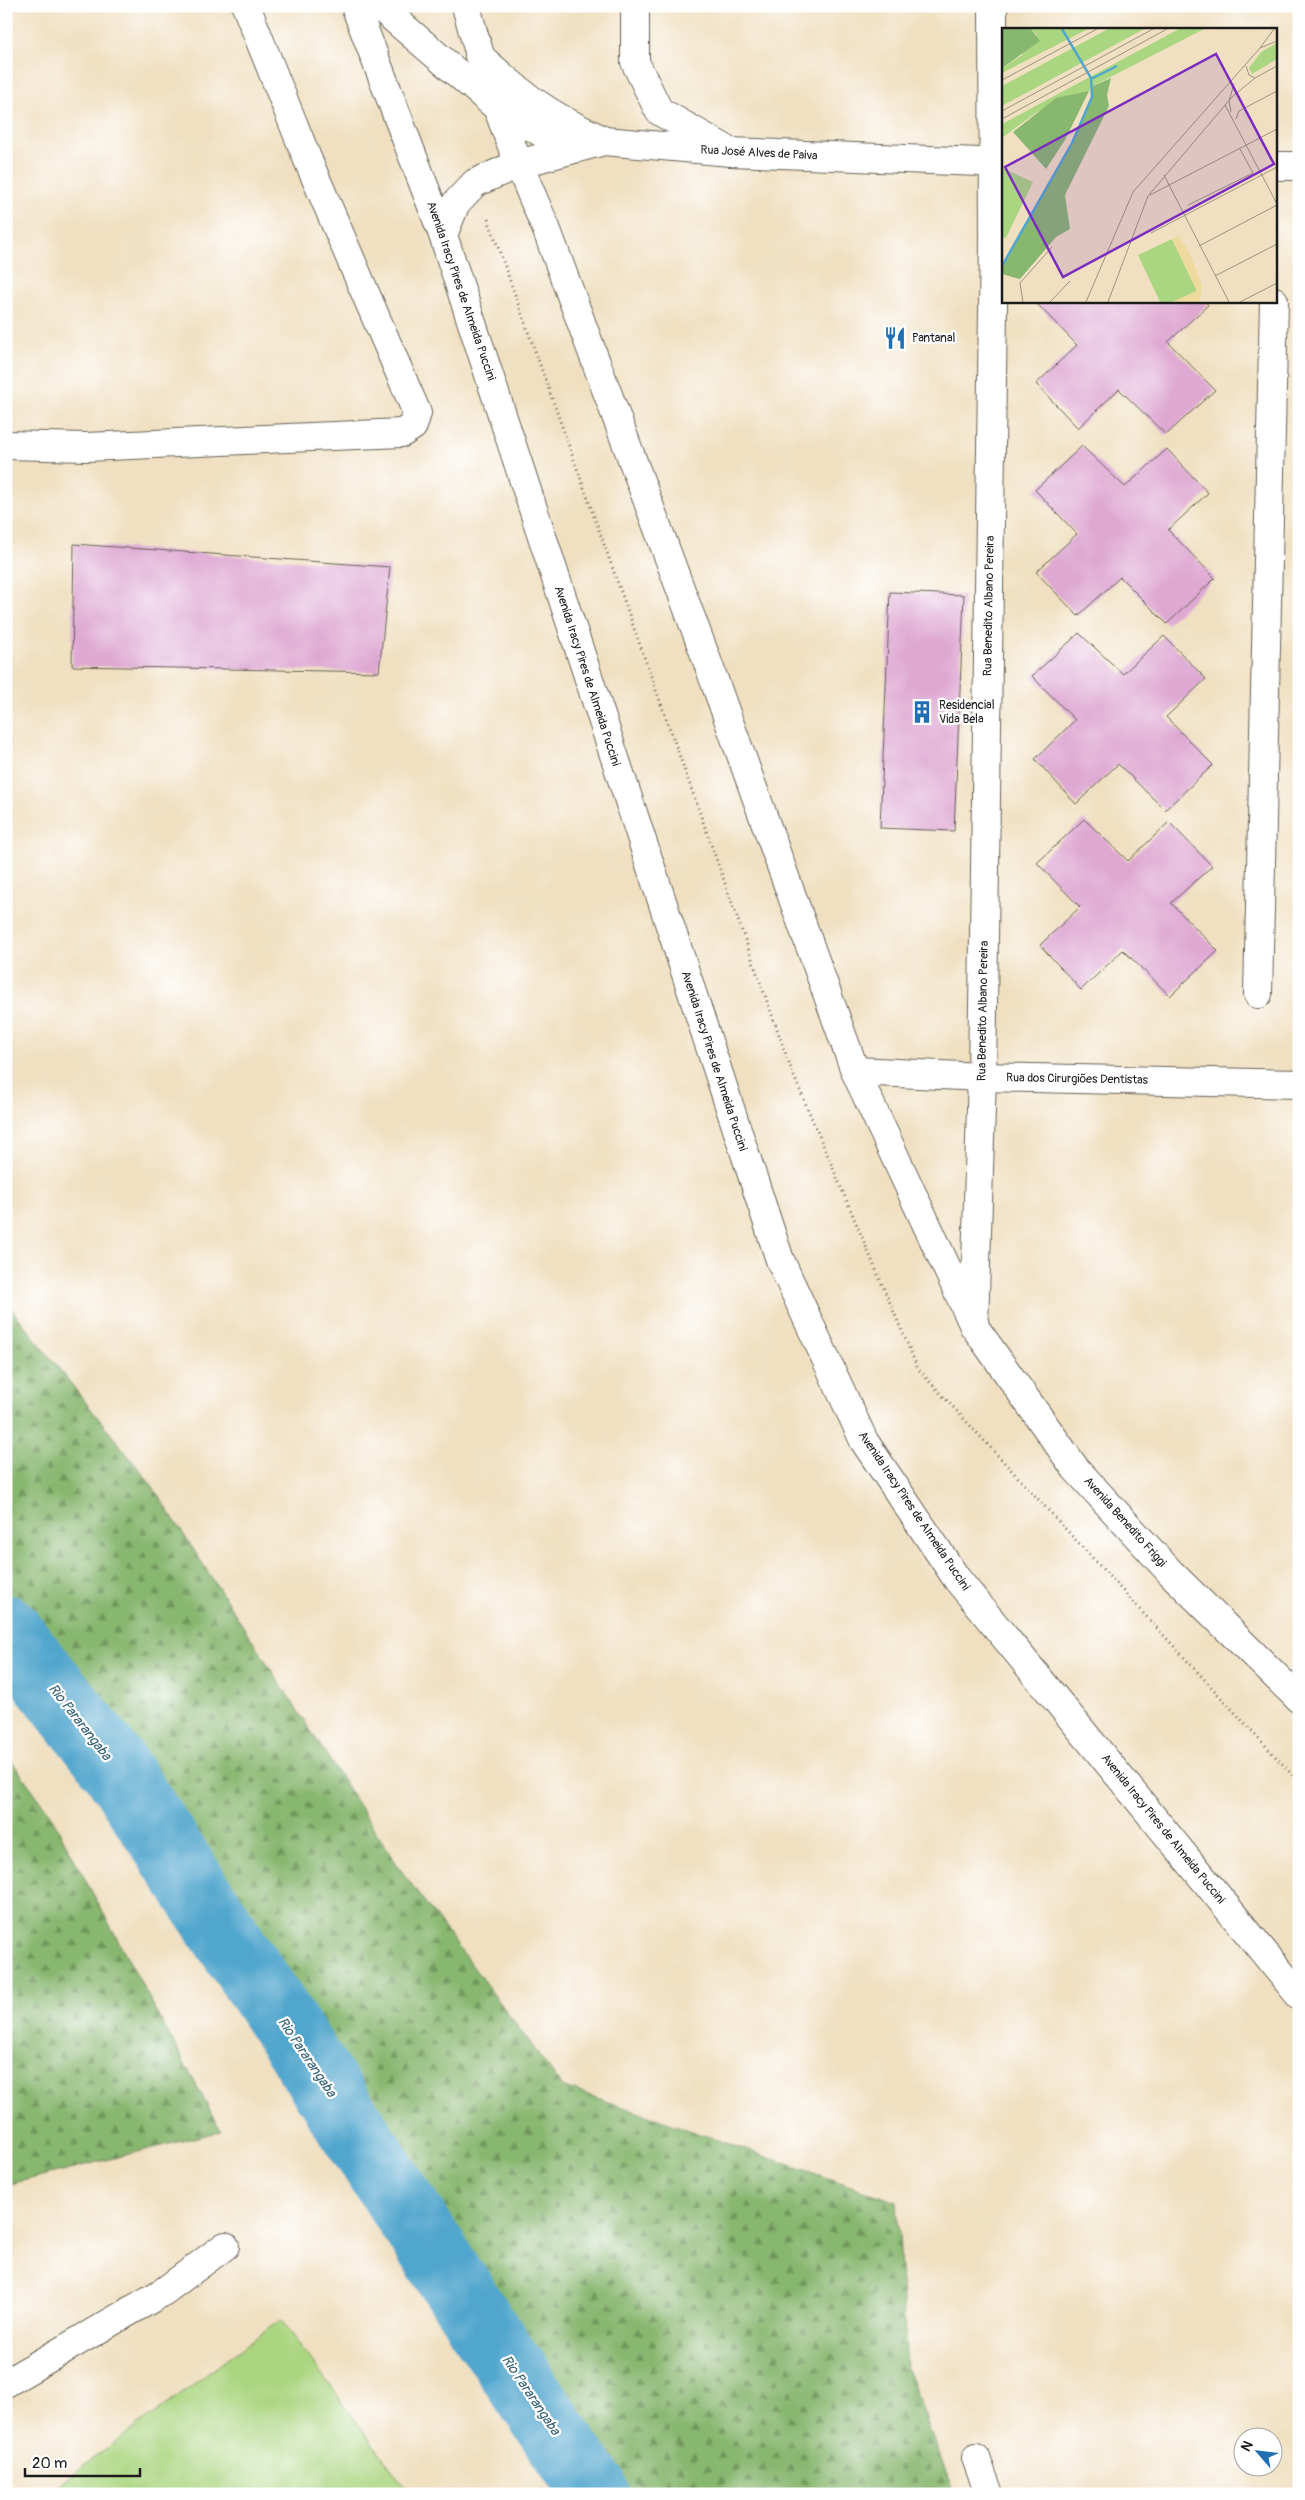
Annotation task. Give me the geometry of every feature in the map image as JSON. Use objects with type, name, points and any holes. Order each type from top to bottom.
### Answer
[{"type":"main road","points":[[6,445],[86,447],[392,434],[402,433],[413,426],[416,413],[306,158],[246,6]]},
{"type":"main road","name":"Avenida Iracy Pires de Almeida Puccini","points":[[355,6],[443,235],[780,1260],[864,1441],[957,1579],[1299,1995]]},
{"type":"main road","points":[[379,6],[498,108],[544,134],[604,141]]},
{"type":"main road","points":[[466,6],[479,56],[518,164],[546,228],[705,654],[855,1071],[974,1326]]},
{"type":"main road","points":[[635,6],[635,62],[659,111],[731,152]]},
{"type":"main road","name":"Rua Benedito Albano Pereira","points":[[974,1326],[982,1077],[999,239],[999,163],[993,6]]},
{"type":"main road","points":[[479,56],[522,96],[561,122],[604,141]]},
{"type":"main road","name":"Rua José Alves de Paiva","points":[[443,235],[456,204],[475,183],[518,164],[604,141],[731,152],[999,163]]},
{"type":"main road","points":[[1278,166],[1299,166]]},
{"type":"main road","points":[[1258,994],[1274,302]]},
{"type":"main road","name":"Rua dos Cirurgiões Dentistas","points":[[855,1071],[982,1077],[1299,1084]]},
{"type":"main road","name":"Avenida Benedito Friggi","points":[[974,1326],[1076,1468],[1171,1573],[1299,1699]]},
{"type":"main road","points":[[6,2383],[163,2292],[225,2246]]},
{"type":"main road","points":[[976,2458],[989,2494]]},
{"type":"green space","points":[[6,1302],[153,1487],[400,1869],[562,2086],[897,2202],[907,2369],[954,2494],[592,2494],[115,1767],[6,1629]]},
{"type":"green space","points":[[6,1753],[50,1814],[221,2131],[6,2185]]},
{"type":"green space","points":[[281,2319],[410,2494],[46,2494]]},
{"type":"building","points":[[1035,302],[1206,302],[1208,305],[1168,342],[1215,390],[1166,435],[1119,389],[1078,428],[1036,384],[1077,345]]},
{"type":"building","points":[[1082,446],[1125,487],[1167,449],[1208,493],[1168,530],[1215,578],[1167,624],[1120,577],[1078,616],[1036,572],[1077,534],[1035,490]]},
{"type":"building","points":[[74,544],[390,567],[379,672],[72,666]]},
{"type":"building","name":"Residencial Vida Bela","points":[[890,592],[964,595],[954,831],[880,828]]},
{"type":"building","points":[[1079,633],[1123,674],[1164,636],[1206,679],[1166,717],[1213,765],[1165,810],[1118,764],[1076,804],[1035,759],[1075,720],[1032,676]]},
{"type":"building","points":[[1084,819],[1128,861],[1169,822],[1212,866],[1171,903],[1218,951],[1170,996],[1123,950],[1081,990],[1040,945],[1080,907],[1037,863]]},
{"type":"waterway","name":"Rio Pararangaba","points":[[6,1629],[115,1767],[483,2327],[596,2494]]},
{"type":"place","name":"Pantanal","points":[[895,338]]},
{"type":"place","name":"Residencial Vida Bela","points":[[922,712]]}]
